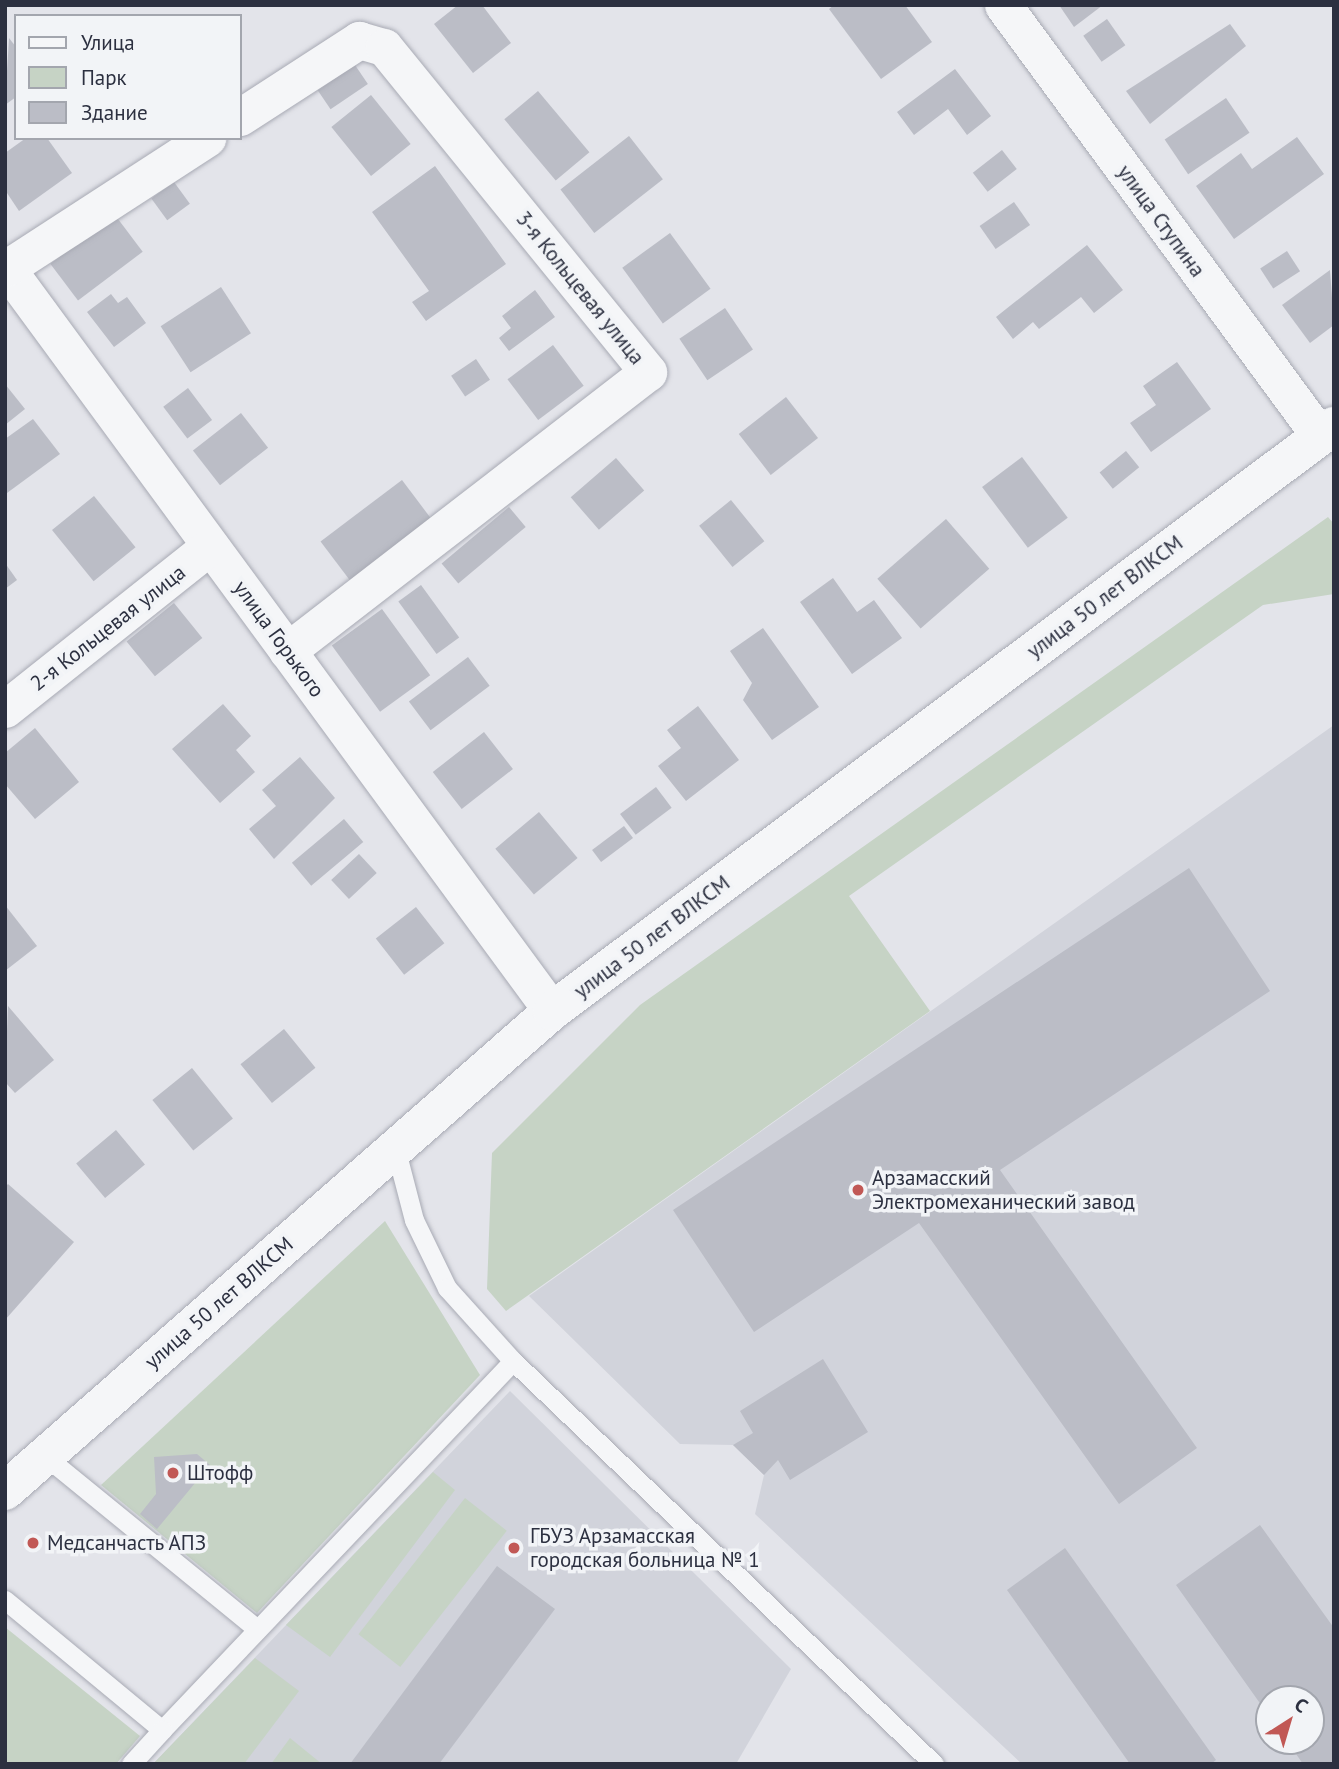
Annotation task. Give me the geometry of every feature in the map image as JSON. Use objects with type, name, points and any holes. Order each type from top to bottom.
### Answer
[{"type":"street","name":"улица Ступина","points":[[1003,5],[1327,431]]},
{"type":"street","name":"3-я Кольцевая улица","points":[[242,116],[359,40],[384,47],[648,372],[288,651]]},
{"type":"street","points":[[6,267],[204,140]]},
{"type":"street","name":"улица Горького","points":[[6,267],[552,1011]]},
{"type":"street","name":"улица 50 лет ВЛКСМ","points":[[5,1491],[552,1011],[1327,431]]},
{"type":"street","name":"2-я Кольцевая улица","points":[[5,709],[210,546]]},
{"type":"lane","points":[[396,1147],[414,1220],[447,1288],[513,1361],[934,1764]]},
{"type":"lane","points":[[131,1764],[513,1361]]},
{"type":"lane","points":[[45,1456],[257,1629]]},
{"type":"lane","points":[[5,1600],[162,1730]]},
{"type":"shaded area","points":[[1334,725],[1334,1764],[1022,1764],[755,1514],[764,1475],[733,1445],[680,1444],[529,1296]]},
{"type":"shaded area","name":"ГБУЗ Арзамасская городская больница № 1","points":[[510,1391],[791,1669],[736,1764],[153,1764]]},
{"type":"green space","points":[[1328,517],[1334,524],[1334,594],[1263,605],[849,896],[930,1011],[506,1311],[487,1289],[492,1153],[640,1005]]},
{"type":"green space","points":[[385,1221],[480,1375],[257,1613],[101,1485]]},
{"type":"green space","points":[[433,1472],[455,1490],[330,1657],[286,1625]]},
{"type":"green space","points":[[465,1498],[507,1531],[400,1667],[358,1634]]},
{"type":"green space","points":[[5,1627],[140,1736],[116,1764],[5,1764]]},
{"type":"green space","points":[[255,1658],[299,1691],[244,1764],[153,1764]]},
{"type":"green space","points":[[290,1738],[322,1764],[271,1764]]},
{"type":"building","points":[[458,5],[482,5],[511,43],[473,73],[434,24]]},
{"type":"building","points":[[834,5],[905,5],[932,42],[881,79],[829,9]]},
{"type":"building","points":[[1059,5],[1103,5],[1074,27]]},
{"type":"building","points":[[1107,19],[1125,45],[1102,62],[1083,36]]},
{"type":"building","points":[[1230,24],[1246,46],[1150,124],[1126,91]]},
{"type":"building","points":[[9,38],[14,44],[14,98],[5,105]]},
{"type":"building","points":[[355,65],[368,84],[331,109],[318,90]]},
{"type":"building","points":[[955,69],[991,116],[967,135],[948,109],[914,135],[897,112]]},
{"type":"building","points":[[538,91],[589,152],[556,181],[504,119]]},
{"type":"building","points":[[371,95],[411,144],[371,176],[331,127]]},
{"type":"building","points":[[1226,98],[1249,133],[1188,174],[1165,139]]},
{"type":"building","points":[[629,136],[663,179],[594,233],[560,190]]},
{"type":"building","points":[[1297,137],[1324,174],[1234,239],[1196,186],[1241,153],[1252,169]]},
{"type":"building","points":[[23,140],[48,140],[72,173],[19,211],[5,190],[5,153]]},
{"type":"building","points":[[1002,150],[1017,169],[988,192],[973,173]]},
{"type":"building","points":[[435,166],[506,264],[426,321],[412,302],[429,291],[372,212]]},
{"type":"building","points":[[174,182],[190,204],[167,220],[151,198]]},
{"type":"building","points":[[1014,202],[1030,225],[996,249],[980,226]]},
{"type":"building","points":[[115,215],[143,252],[78,300],[50,264]]},
{"type":"building","points":[[670,233],[711,289],[663,324],[622,268]]},
{"type":"building","points":[[1087,245],[1123,290],[1094,313],[1081,297],[1039,329],[1033,322],[1013,339],[996,317]]},
{"type":"building","points":[[1287,251],[1300,271],[1273,289],[1260,268]]},
{"type":"building","points":[[1330,270],[1334,325],[1310,343],[1282,305]]},
{"type":"building","points":[[221,287],[251,333],[191,372],[161,326]]},
{"type":"building","points":[[535,290],[555,317],[509,351],[499,338],[511,328],[502,316]]},
{"type":"building","points":[[111,294],[118,303],[127,297],[146,323],[114,347],[87,312]]},
{"type":"building","points":[[725,308],[753,349],[707,380],[679,339]]},
{"type":"building","points":[[553,345],[584,386],[538,420],[507,379]]},
{"type":"building","points":[[476,359],[490,380],[465,397],[451,376]]},
{"type":"building","points":[[1177,362],[1211,409],[1151,452],[1130,423],[1156,405],[1143,386]]},
{"type":"building","points":[[5,384],[25,409],[5,425]]},
{"type":"building","points":[[188,388],[212,420],[187,439],[163,407]]},
{"type":"building","points":[[786,397],[818,438],[771,475],[739,434]]},
{"type":"building","points":[[241,413],[268,448],[220,485],[193,451]]},
{"type":"building","points":[[33,419],[60,454],[7,493],[5,439]]},
{"type":"building","points":[[1126,451],[1139,467],[1113,489],[1100,472]]},
{"type":"building","points":[[1022,457],[1068,518],[1028,548],[982,487]]},
{"type":"building","points":[[616,458],[644,490],[599,530],[571,497]]},
{"type":"building","points":[[402,480],[431,519],[350,581],[321,541]]},
{"type":"building","points":[[94,496],[136,547],[94,581],[52,530]]},
{"type":"building","points":[[731,500],[764,541],[732,567],[699,526]]},
{"type":"building","points":[[509,507],[526,527],[458,583],[442,564]]},
{"type":"building","points":[[946,519],[989,569],[921,629],[877,579]]},
{"type":"building","points":[[5,563],[17,580],[5,589]]},
{"type":"building","points":[[833,578],[857,612],[874,600],[902,638],[852,674],[800,602]]},
{"type":"building","points":[[421,585],[459,638],[437,654],[398,601]]},
{"type":"building","points":[[174,603],[202,638],[155,676],[127,641]]},
{"type":"building","points":[[382,609],[430,675],[380,712],[332,645]]},
{"type":"building","points":[[763,628],[819,707],[772,740],[743,700],[752,683],[730,651]]},
{"type":"building","points":[[468,657],[490,686],[431,730],[409,702]]},
{"type":"building","points":[[223,704],[251,736],[236,750],[255,772],[220,803],[172,749]]},
{"type":"building","points":[[698,706],[739,760],[686,801],[658,766],[681,748],[667,730]]},
{"type":"building","points":[[35,728],[79,782],[35,819],[5,784],[5,753]]},
{"type":"building","points":[[484,732],[513,769],[462,809],[433,772]]},
{"type":"building","points":[[300,757],[335,798],[274,859],[249,829],[276,806],[262,790]]},
{"type":"building","points":[[656,787],[672,808],[636,835],[620,814]]},
{"type":"building","points":[[539,812],[578,858],[534,895],[495,849]]},
{"type":"building","points":[[344,819],[363,842],[311,886],[292,863]]},
{"type":"building","points":[[624,826],[633,838],[601,862],[592,850]]},
{"type":"building","points":[[359,854],[377,873],[349,899],[331,880]]},
{"type":"building","name":"Арзамасский Электромеханический завод","points":[[1189,868],[1270,991],[1000,1170],[1197,1448],[1119,1504],[919,1223],[754,1332],[673,1210]]},
{"type":"building","points":[[5,905],[37,946],[5,971]]},
{"type":"building","points":[[416,907],[444,943],[404,975],[376,938]]},
{"type":"building","points":[[8,1006],[54,1060],[15,1093],[5,1082]]},
{"type":"building","points":[[284,1029],[315,1068],[272,1103],[240,1064]]},
{"type":"building","points":[[192,1068],[233,1119],[193,1151],[152,1100]]},
{"type":"building","points":[[116,1130],[145,1164],[105,1198],[76,1163]]},
{"type":"building","points":[[8,1184],[74,1242],[5,1320],[5,1187]]},
{"type":"building","points":[[823,1359],[868,1432],[790,1480],[778,1460],[764,1475],[733,1445],[753,1433],[740,1411]]},
{"type":"building","points":[[197,1454],[210,1465],[157,1529],[140,1514],[156,1494],[154,1457]]},
{"type":"building","points":[[1260,1525],[1334,1628],[1334,1764],[1303,1764],[1297,1755],[1325,1755],[1325,1685],[1255,1685],[1255,1696],[1176,1585]]},
{"type":"building","points":[[1065,1548],[1216,1760],[1211,1764],[1130,1764],[1007,1590]]},
{"type":"building","name":"ГБУЗ Арзамасская городская больница № 1","points":[[497,1566],[555,1609],[439,1764],[350,1764]]},
{"type":"place","name":"Арзамасский Электромеханический завод","points":[[858,1190]]},
{"type":"place","name":"Штофф","points":[[173,1473]]},
{"type":"place","name":"Медсанчасть АПЗ","points":[[33,1543]]},
{"type":"place","name":"ГБУЗ Арзамасская городская больница № 1","points":[[514,1548]]}]
